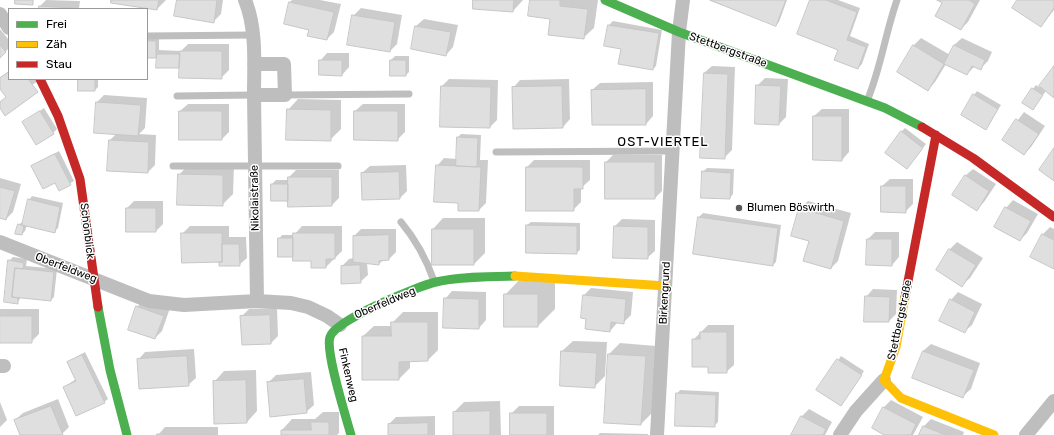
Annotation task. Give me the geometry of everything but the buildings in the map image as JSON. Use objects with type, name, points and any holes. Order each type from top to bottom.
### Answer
[{"type":"street","name":"Nikolaistraße","points":[[245,0],[251,14],[253,35],[257,301]]},
{"type":"street","name":"Stettbergstraße","points":[[605,0],[679,32],[891,110],[973,158],[1054,218]]},
{"type":"street","name":"Birkengrund","points":[[657,435],[679,32],[683,0]]},
{"type":"street","points":[[0,14],[8,26]]},
{"type":"street","points":[[254,64],[284,64],[285,95],[254,95]]},
{"type":"street","name":"Schönblick","points":[[40,80],[58,116],[80,179],[93,279],[110,370],[127,435]]},
{"type":"street","name":"Stettbergstraße","points":[[884,380],[896,347],[936,135]]},
{"type":"street","name":"Oberfeldweg","points":[[0,242],[149,301],[184,305],[257,301],[291,303],[308,307],[327,316],[340,325],[364,310],[434,282],[470,278],[515,276],[666,286]]},
{"type":"street","name":"Finkenweg","points":[[340,325],[333,330],[329,338],[329,348],[351,435]]},
{"type":"street","points":[[840,435],[856,411],[884,380],[901,398],[994,435]]},
{"type":"street","points":[[1026,435],[1054,401]]},
{"type":"lane","points":[[867,101],[881,63],[897,0]]},
{"type":"lane","points":[[148,36],[253,35]]},
{"type":"lane","points":[[285,95],[409,94]]},
{"type":"lane","points":[[177,96],[254,95]]},
{"type":"lane","points":[[496,152],[672,151]]},
{"type":"lane","points":[[173,166],[338,166]]},
{"type":"lane","points":[[401,222],[413,236],[421,250],[434,282]]},
{"type":"traffic: fast","points":[[605,0],[679,32],[885,108],[922,127]]},
{"type":"traffic: fast","points":[[351,435],[330,356],[330,337],[335,330],[361,313],[426,285],[456,279],[515,276]]},
{"type":"traffic: fast","points":[[98,307],[110,370],[127,435]]},
{"type":"traffic: slow","points":[[515,276],[666,286]]},
{"type":"traffic: slow","points":[[905,297],[896,347],[884,380],[901,398],[994,435]]},
{"type":"traffic: jam","points":[[40,80],[58,116],[80,179],[98,307]]},
{"type":"traffic: jam","points":[[922,127],[973,158],[1054,217]]},
{"type":"traffic: jam","points":[[905,297],[936,135]]},
{"type":"place","name":"Blumen Böswirth","points":[[739,208]]},
{"type":"district","name":"OST-VIERTEL","points":[[663,142]]}]
